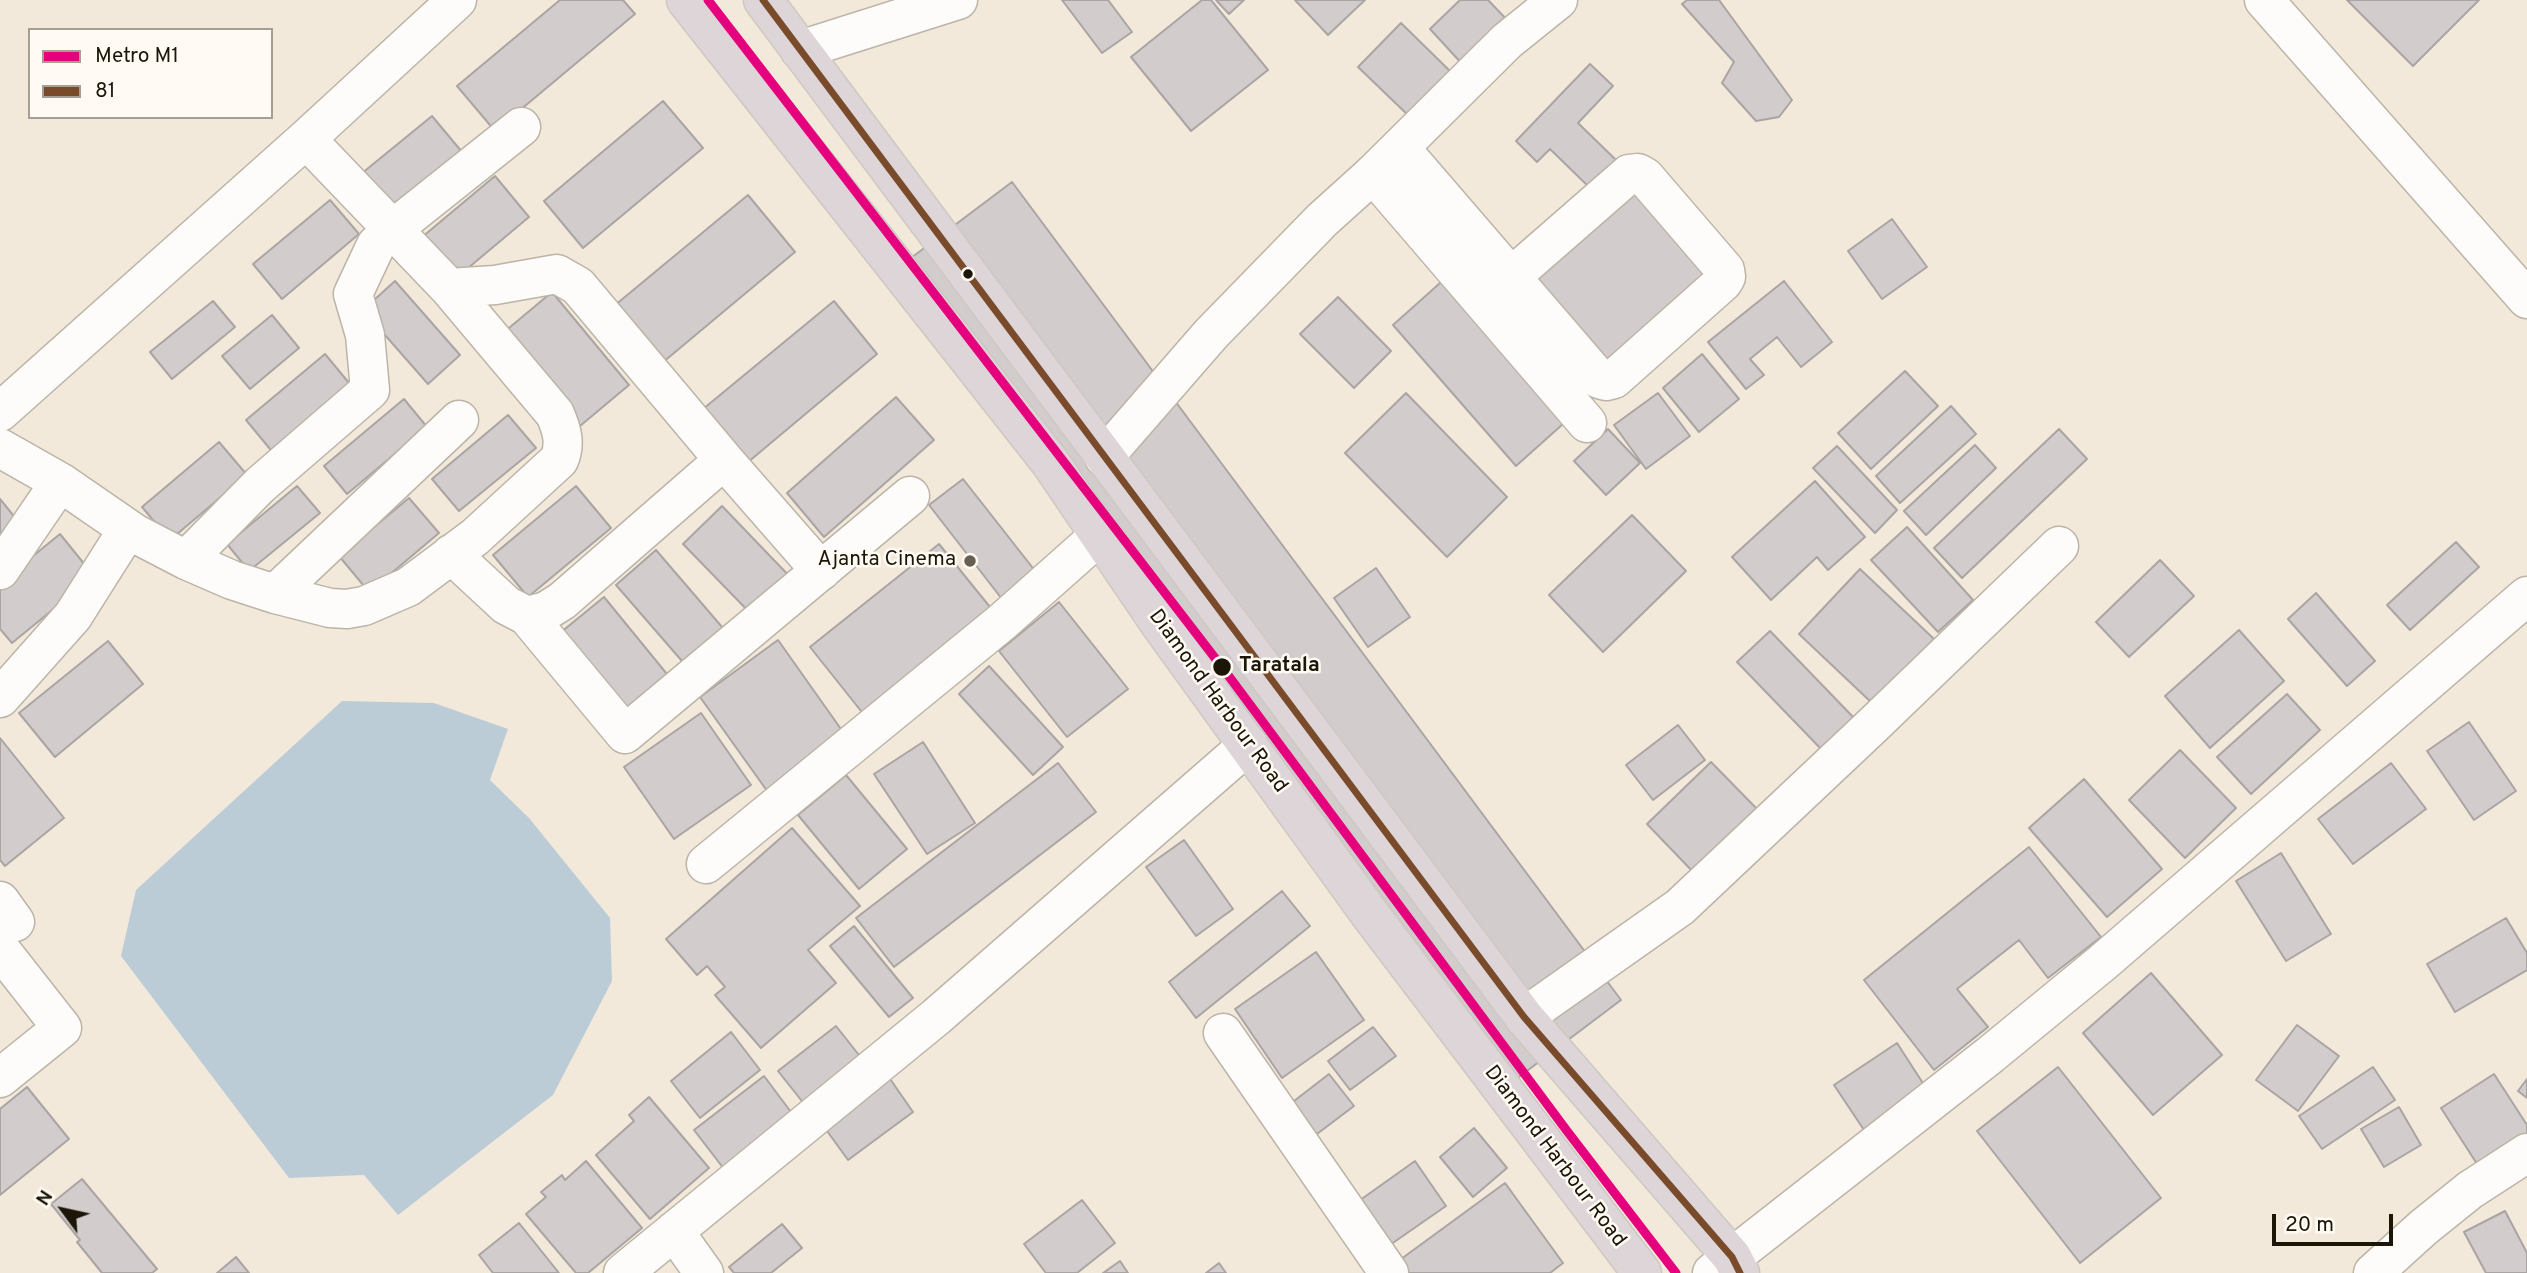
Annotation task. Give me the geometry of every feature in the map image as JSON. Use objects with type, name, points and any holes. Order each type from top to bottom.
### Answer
[{"type":"highway","name":"Diamond Harbour Road","points":[[686,0],[1049,462],[1160,624],[1369,913],[1642,1273]]},
{"type":"highway","points":[[763,0],[1524,1017],[1728,1268]]},
{"type":"street","points":[[0,412],[306,139],[457,0]]},
{"type":"street","points":[[800,50],[958,0]]},
{"type":"street","points":[[1104,457],[1211,334],[1322,220],[1400,148],[1507,41],[1558,0]]},
{"type":"street","points":[[2264,0],[2527,299]]},
{"type":"street","points":[[186,560],[260,485],[370,390],[365,335],[353,294],[376,245],[521,127]]},
{"type":"street","points":[[0,448],[60,482],[128,529],[186,560],[232,580],[330,608],[364,606],[408,587],[475,537],[559,460],[564,444],[562,430],[555,414],[449,288],[306,139]]},
{"type":"street","points":[[1400,148],[1511,277],[1599,379],[1614,379],[1723,282],[1726,276],[1725,270],[1645,177],[1638,173],[1629,174],[1511,277]]},
{"type":"street","points":[[1373,174],[1587,423]]},
{"type":"street","points":[[449,288],[495,285],[557,274],[578,286],[821,571]]},
{"type":"street","points":[[275,594],[459,420]]},
{"type":"street","points":[[527,616],[546,611],[562,601],[724,460]]},
{"type":"street","points":[[0,570],[60,482]]},
{"type":"street","points":[[451,554],[506,605],[527,616],[625,734],[911,496]]},
{"type":"street","points":[[0,698],[73,615],[128,529]]},
{"type":"street","points":[[706,863],[1002,622],[1100,534]]},
{"type":"street","points":[[1524,1017],[1680,907],[2059,545]]},
{"type":"street","points":[[1728,1268],[2102,963],[2527,596]]},
{"type":"street","points":[[623,1273],[936,1017],[1248,745]]},
{"type":"street","points":[[0,1078],[62,1028],[5,924]]},
{"type":"street","points":[[1223,1033],[1389,1273]]},
{"type":"street","points":[[2373,1273],[2470,1190],[2527,1153]]},
{"type":"street","points":[[674,1231],[704,1273]]},
{"type":"shaded area","points":[[342,701],[434,703],[508,729],[490,780],[529,818],[610,918],[612,981],[553,1095],[398,1215],[364,1175],[289,1178],[121,956],[136,890]]},
{"type":"building","points":[[560,0],[623,0],[635,14],[495,131],[457,86]]},
{"type":"building","points":[[1062,0],[1108,0],[1132,32],[1102,53]]},
{"type":"building","points":[[1202,0],[1211,0],[1268,70],[1191,131],[1131,57]]},
{"type":"building","points":[[1216,0],[1244,0],[1229,14]]},
{"type":"building","points":[[1295,0],[1365,0],[1328,35]]},
{"type":"building","points":[[1460,0],[1488,0],[1510,23],[1464,66],[1430,29]]},
{"type":"building","points":[[1687,0],[1719,0],[1792,100],[1779,117],[1756,121],[1722,83],[1734,62],[1682,4]]},
{"type":"building","points":[[2347,0],[2479,0],[2413,66]]},
{"type":"building","points":[[1401,23],[1453,74],[1411,118],[1358,67]]},
{"type":"building","points":[[1590,64],[1613,86],[1578,123],[1616,160],[1589,187],[1550,149],[1537,162],[1516,141]]},
{"type":"building","points":[[663,101],[703,148],[583,248],[544,201]]},
{"type":"building","points":[[432,116],[462,152],[391,210],[361,174]]},
{"type":"building","points":[[495,176],[529,217],[449,284],[415,243]]},
{"type":"building","points":[[1635,178],[1722,277],[1611,374],[1524,274]]},
{"type":"building","name":"Taratala","points":[[1012,182],[1621,1000],[1507,1086],[899,267]]},
{"type":"building","points":[[748,195],[795,252],[662,363],[614,306]]},
{"type":"building","points":[[330,200],[359,234],[282,299],[253,264]]},
{"type":"building","points":[[1892,219],[1927,267],[1882,299],[1848,251]]},
{"type":"building","points":[[1449,275],[1573,415],[1516,466],[1393,325]]},
{"type":"building","points":[[395,281],[460,355],[428,384],[363,310]]},
{"type":"building","points":[[1784,281],[1832,342],[1801,367],[1777,337],[1750,359],[1764,375],[1746,389],[1708,342]]},
{"type":"building","points":[[552,292],[629,385],[580,426],[503,333]]},
{"type":"building","points":[[1338,297],[1391,351],[1354,388],[1300,334]]},
{"type":"building","points":[[213,301],[235,327],[172,379],[150,352]]},
{"type":"building","points":[[834,301],[877,354],[741,468],[697,414]]},
{"type":"building","points":[[272,315],[299,348],[250,389],[222,356]]},
{"type":"building","points":[[325,354],[354,389],[275,455],[246,420]]},
{"type":"building","points":[[1702,354],[1739,399],[1699,432],[1663,388]]},
{"type":"building","points":[[1905,371],[1938,406],[1871,469],[1838,433]]},
{"type":"building","points":[[1406,393],[1507,497],[1447,557],[1345,453]]},
{"type":"building","points":[[1658,393],[1690,436],[1646,469],[1614,425]]},
{"type":"building","points":[[896,397],[934,440],[824,537],[787,493]]},
{"type":"building","points":[[404,399],[427,427],[347,494],[324,466]]},
{"type":"building","points":[[1951,406],[1976,434],[1900,503],[1876,476]]},
{"type":"building","points":[[508,415],[536,448],[459,511],[432,479]]},
{"type":"building","points":[[1608,429],[1640,463],[1606,495],[1574,461]]},
{"type":"building","points":[[2059,429],[2087,459],[1962,578],[1934,548]]},
{"type":"building","points":[[219,442],[247,475],[170,540],[142,507]]},
{"type":"building","points":[[1975,445],[1996,468],[1926,535],[1904,511]]},
{"type":"building","points":[[1837,446],[1897,510],[1875,533],[1813,468]]},
{"type":"building","points":[[963,479],[1036,572],[1002,599],[929,505]]},
{"type":"building","points":[[1815,481],[1865,537],[1828,570],[1817,557],[1771,600],[1732,557]]},
{"type":"building","points":[[297,486],[320,513],[249,571],[227,544]]},
{"type":"building","points":[[576,486],[611,528],[528,597],[493,555]]},
{"type":"building","points":[[409,498],[439,533],[369,592],[339,556]]},
{"type":"building","points":[[0,499],[25,530],[0,550]]},
{"type":"building","points":[[722,506],[793,580],[754,617],[683,544]]},
{"type":"building","points":[[1632,515],[1686,571],[1603,652],[1549,595]]},
{"type":"building","points":[[1907,527],[1973,600],[1938,632],[1871,560]]},
{"type":"building","points":[[60,534],[94,576],[12,643],[0,629],[0,583]]},
{"type":"building","points":[[2456,542],[2479,567],[2410,630],[2387,605]]},
{"type":"building","points":[[939,544],[998,617],[869,721],[810,647]]},
{"type":"building","points":[[656,550],[728,634],[688,668],[616,585]]},
{"type":"building","points":[[2160,560],[2194,596],[2129,657],[2096,622]]},
{"type":"building","points":[[1376,568],[1410,617],[1368,647],[1334,598]]},
{"type":"building","points":[[1860,569],[1934,639],[1873,704],[1799,634]]},
{"type":"building","points":[[2316,593],[2375,661],[2347,686],[2288,619]]},
{"type":"building","points":[[604,597],[671,679],[628,715],[560,633]]},
{"type":"building","points":[[1059,602],[1128,689],[1067,737],[999,651]]},
{"type":"building","points":[[2239,630],[2284,681],[2210,748],[2165,696]]},
{"type":"building","points":[[1770,631],[1855,719],[1822,750],[1737,662]]},
{"type":"building","points":[[778,640],[848,739],[770,795],[700,697]]},
{"type":"building","points":[[108,641],[143,684],[55,757],[19,713]]},
{"type":"building","points":[[989,666],[1063,747],[1033,775],[959,694]]},
{"type":"building","points":[[2287,694],[2320,730],[2251,794],[2217,757]]},
{"type":"building","points":[[701,713],[751,785],[674,839],[624,767]]},
{"type":"building","points":[[2469,722],[2516,791],[2474,820],[2427,751]]},
{"type":"building","points":[[1678,725],[1705,760],[1653,800],[1626,765]]},
{"type":"building","points":[[0,738],[64,818],[5,866],[0,860]]},
{"type":"building","points":[[923,742],[975,823],[927,854],[874,774]]},
{"type":"building","points":[[2180,750],[2236,808],[2185,858],[2129,800]]},
{"type":"building","points":[[1711,762],[1761,813],[1697,876],[1647,824]]},
{"type":"building","points":[[1058,763],[1096,812],[894,967],[856,918]]},
{"type":"building","points":[[2391,763],[2426,809],[2353,864],[2318,819]]},
{"type":"building","points":[[846,775],[907,849],[859,889],[798,815]]},
{"type":"building","points":[[2084,779],[2162,869],[2107,917],[2029,828]]},
{"type":"building","points":[[792,828],[860,906],[808,950],[836,983],[761,1048],[715,995],[725,987],[707,966],[697,975],[666,939]]},
{"type":"building","points":[[1184,840],[1233,909],[1196,936],[1146,867]]},
{"type":"building","points":[[2029,847],[2101,937],[2048,978],[2019,940],[1957,989],[1988,1027],[1934,1070],[1864,980]]},
{"type":"building","points":[[2281,853],[2331,934],[2286,961],[2236,881]]},
{"type":"building","points":[[1282,891],[1310,926],[1196,1018],[1169,982]]},
{"type":"building","points":[[2506,918],[2527,953],[2527,970],[2455,1012],[2427,964]]},
{"type":"building","points":[[854,926],[913,998],[889,1017],[830,946]]},
{"type":"building","points":[[1316,952],[1364,1020],[1282,1078],[1235,1009]]},
{"type":"building","points":[[2151,973],[2222,1055],[2153,1115],[2083,1033]]},
{"type":"building","points":[[2297,1025],[2339,1056],[2298,1111],[2256,1080]]},
{"type":"building","points":[[836,1026],[870,1069],[813,1115],[778,1071]]},
{"type":"building","points":[[1373,1027],[1396,1056],[1350,1090],[1328,1061]]},
{"type":"building","points":[[731,1032],[760,1070],[700,1118],[671,1081]]},
{"type":"building","points":[[1897,1043],[1928,1091],[1866,1133],[1834,1085]]},
{"type":"building","points":[[2058,1067],[2161,1198],[2080,1263],[1977,1131]]},
{"type":"building","points":[[2373,1067],[2395,1100],[2322,1149],[2299,1116]]},
{"type":"building","points":[[1329,1074],[1354,1106],[1309,1140],[1285,1108]]},
{"type":"building","points":[[2494,1074],[2527,1125],[2527,1135],[2479,1167],[2441,1108]]},
{"type":"building","points":[[764,1076],[794,1116],[724,1169],[694,1130]]},
{"type":"building","points":[[888,1076],[913,1112],[848,1160],[822,1124]]},
{"type":"building","points":[[2527,1079],[2527,1098],[2518,1091]]},
{"type":"building","points":[[27,1087],[69,1139],[0,1195],[0,1109]]},
{"type":"building","points":[[649,1097],[709,1168],[650,1219],[596,1155],[634,1121],[629,1115]]},
{"type":"building","points":[[2399,1107],[2421,1145],[2384,1167],[2361,1129]]},
{"type":"building","points":[[1474,1128],[1507,1168],[1473,1197],[1440,1157]]},
{"type":"building","points":[[586,1161],[642,1228],[588,1273],[576,1273],[526,1214],[546,1197],[541,1192],[562,1175],[565,1180]]},
{"type":"building","points":[[1415,1161],[1446,1206],[1387,1247],[1356,1203]]},
{"type":"building","points":[[82,1179],[157,1269],[152,1273],[102,1273],[77,1242],[80,1240],[51,1204]]},
{"type":"building","points":[[1505,1183],[1563,1263],[1550,1273],[1405,1273],[1397,1262]]},
{"type":"building","points":[[1082,1200],[1115,1243],[1077,1273],[1046,1273],[1024,1244]]},
{"type":"building","points":[[2505,1211],[2527,1253],[2527,1273],[2486,1273],[2464,1232]]},
{"type":"building","points":[[519,1223],[559,1273],[493,1273],[479,1255]]},
{"type":"building","points":[[782,1224],[802,1248],[771,1273],[734,1273],[729,1267]]},
{"type":"building","points":[[236,1257],[249,1273],[217,1273]]},
{"type":"building","points":[[1120,1261],[1128,1273],[1103,1273]]},
{"type":"building","points":[[1219,1263],[1226,1273],[1206,1273]]},
{"type":"metro line","name":"M1","points":[[708,0],[1222,667],[1676,1273]]},
{"type":"transit line","name":"81","points":[[763,0],[1524,1017],[1732,1257],[1740,1273]]},
{"type":"place","name":"Ajanta Cinema","points":[[970,561]]},
{"type":"place","name":"Taratala","points":[[1222,667]]}]
